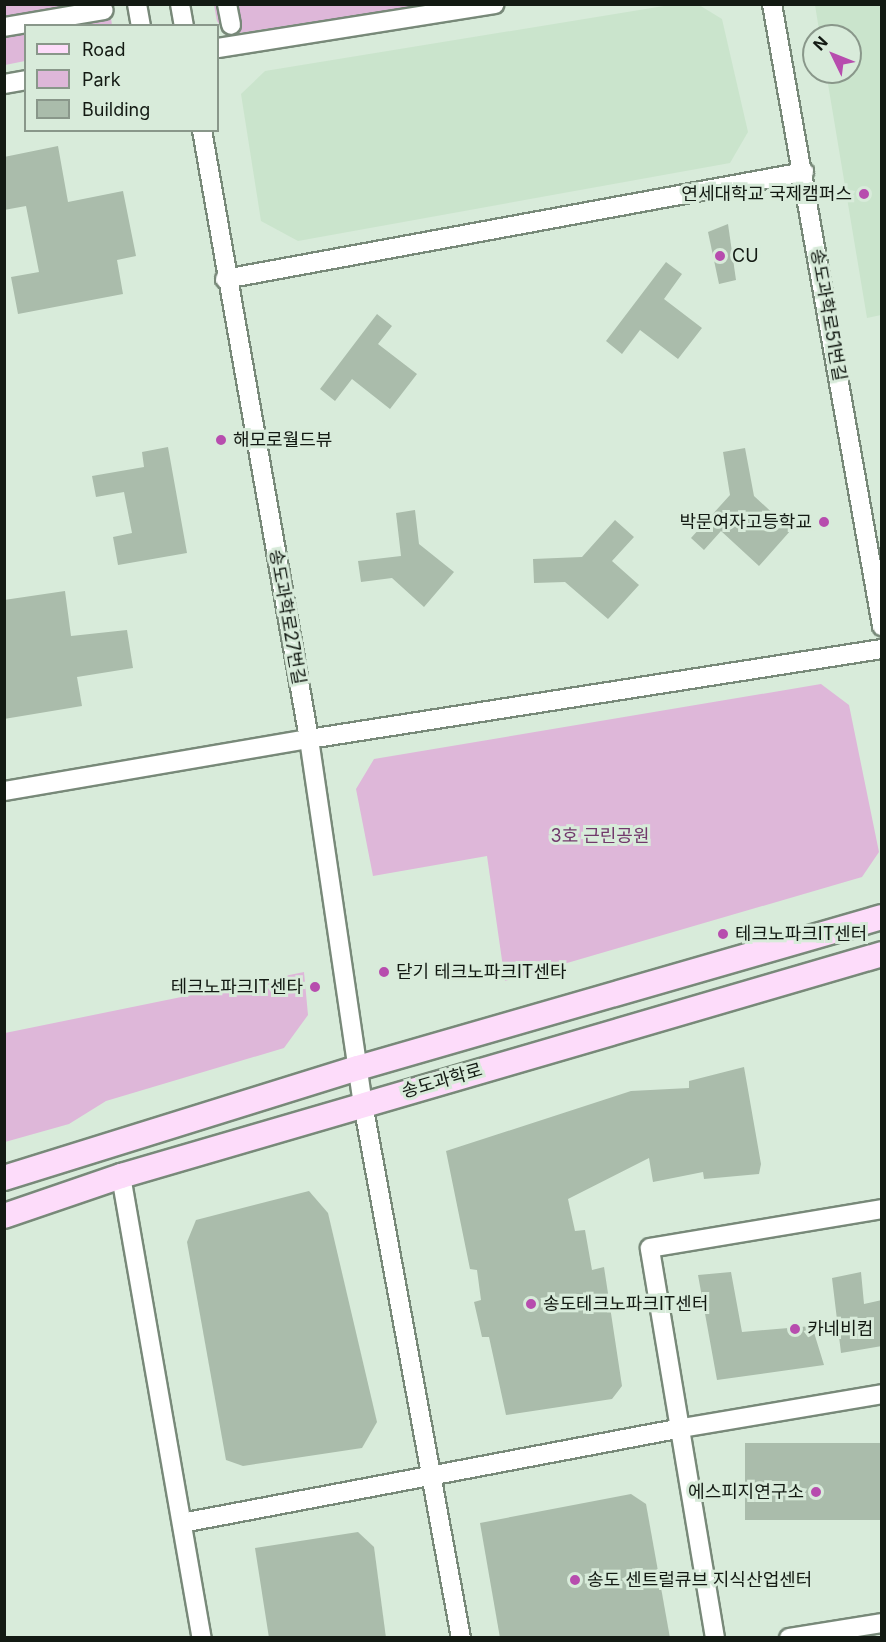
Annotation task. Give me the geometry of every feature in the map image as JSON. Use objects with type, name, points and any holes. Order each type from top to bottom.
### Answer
[{"type":"main road","name":"송도과학로","points":[[4,1178],[358,1068],[882,916]]},
{"type":"main road","name":"송도과학로","points":[[4,1215],[121,1176],[363,1104],[882,954]]},
{"type":"street","points":[[137,4],[141,24]]},
{"type":"street","points":[[180,4],[184,24]]},
{"type":"street","points":[[228,4],[231,25]]},
{"type":"street","points":[[219,48],[495,4]]},
{"type":"street","name":"송도과학로51번길","points":[[772,4],[804,172],[882,626]]},
{"type":"street","points":[[4,27],[104,10]]},
{"type":"street","points":[[4,84],[24,80]]},
{"type":"street","name":"송도과학로27번길","points":[[202,132],[225,279],[309,739],[363,1104],[433,1475],[461,1638]]},
{"type":"street","points":[[225,279],[804,172]]},
{"type":"street","points":[[4,792],[309,739],[882,649]]},
{"type":"street","points":[[121,1176],[202,1638]]},
{"type":"street","points":[[715,1638],[682,1428],[650,1248],[882,1209]]},
{"type":"street","points":[[182,1523],[682,1428],[882,1394]]},
{"type":"street","points":[[789,1638],[882,1623]]},
{"type":"shaded area","points":[[670,5],[699,5],[722,19],[748,132],[730,163],[298,241],[261,221],[241,94],[265,71]]},
{"type":"shaded area","name":"연세대학교 국제캠퍼스","points":[[815,5],[881,5],[881,315],[867,318],[828,84],[862,84],[862,24],[818,24]]},
{"type":"green space","points":[[5,5],[109,5],[112,24],[24,24],[24,61],[5,65]]},
{"type":"green space","points":[[214,5],[425,5],[226,35],[217,21]]},
{"type":"green space","name":"3호 근린공원","points":[[821,684],[849,705],[879,852],[862,877],[505,981],[487,856],[373,876],[356,789],[374,759]]},
{"type":"green space","points":[[304,972],[308,1015],[284,1048],[106,1101],[69,1124],[5,1142],[5,1033]]},
{"type":"building","points":[[58,146],[68,202],[123,191],[136,256],[117,260],[123,294],[18,314],[11,277],[39,272],[26,206],[4,210],[4,157]]},
{"type":"building","points":[[728,224],[736,280],[719,284],[708,232]]},
{"type":"building","points":[[666,262],[682,274],[664,299],[702,328],[678,359],[640,330],[622,354],[606,341]]},
{"type":"building","points":[[377,314],[392,326],[378,344],[417,374],[390,409],[352,379],[335,401],[320,389]]},
{"type":"building","points":[[168,447],[187,553],[118,565],[113,537],[132,533],[124,492],[96,497],[92,476],[144,467],[142,452]]},
{"type":"building","points":[[745,448],[754,496],[791,530],[759,566],[721,531],[704,550],[691,538],[730,495],[723,452]]},
{"type":"building","points":[[415,510],[419,544],[454,572],[424,607],[392,578],[361,582],[358,561],[401,556],[396,513]]},
{"type":"building","points":[[615,520],[634,537],[612,561],[639,585],[608,619],[565,582],[534,583],[533,559],[582,557]]},
{"type":"building","points":[[65,591],[71,636],[127,630],[133,668],[77,677],[82,706],[4,719],[4,600]]},
{"type":"building","points":[[744,1067],[761,1164],[759,1174],[704,1179],[703,1172],[653,1182],[649,1158],[568,1199],[575,1231],[585,1230],[592,1270],[604,1267],[622,1386],[612,1399],[506,1415],[489,1337],[482,1337],[474,1302],[481,1300],[477,1270],[470,1269],[446,1151],[631,1091],[689,1088],[689,1081]]},
{"type":"building","points":[[309,1191],[328,1213],[377,1422],[362,1448],[243,1466],[226,1460],[187,1242],[196,1220]]},
{"type":"building","name":"카네비컴","points":[[731,1272],[742,1332],[812,1326],[824,1365],[717,1380],[698,1275]]},
{"type":"building","points":[[861,1272],[864,1304],[882,1300],[882,1346],[841,1353],[832,1278]]},
{"type":"building","name":"에스피지연구소","points":[[745,1443],[882,1443],[882,1520],[745,1520]]},
{"type":"building","name":"송도 센트럴큐브 지식산업센터","points":[[631,1494],[646,1504],[670,1638],[500,1638],[480,1523]]},
{"type":"building","points":[[358,1532],[374,1547],[386,1638],[269,1638],[255,1548]]},
{"type":"place","name":"연세대학교 국제캠퍼스","points":[[864,194]]},
{"type":"place","name":"CU","points":[[720,256]]},
{"type":"place","name":"해모로월드뷰","points":[[221,440]]},
{"type":"place","name":"박문여자고등학교","points":[[824,522]]},
{"type":"place","name":"테크노파크IT센터","points":[[723,934]]},
{"type":"place","name":"닫기 테크노파크IT센타","points":[[384,972]]},
{"type":"place","name":"테크노파크IT센타","points":[[315,987]]},
{"type":"place","name":"송도테크노파크IT센터","points":[[531,1304]]},
{"type":"place","name":"카네비컴","points":[[795,1329]]},
{"type":"place","name":"에스피지연구소","points":[[816,1492]]},
{"type":"place","name":"송도 센트럴큐브 지식산업센터","points":[[575,1580]]}]
